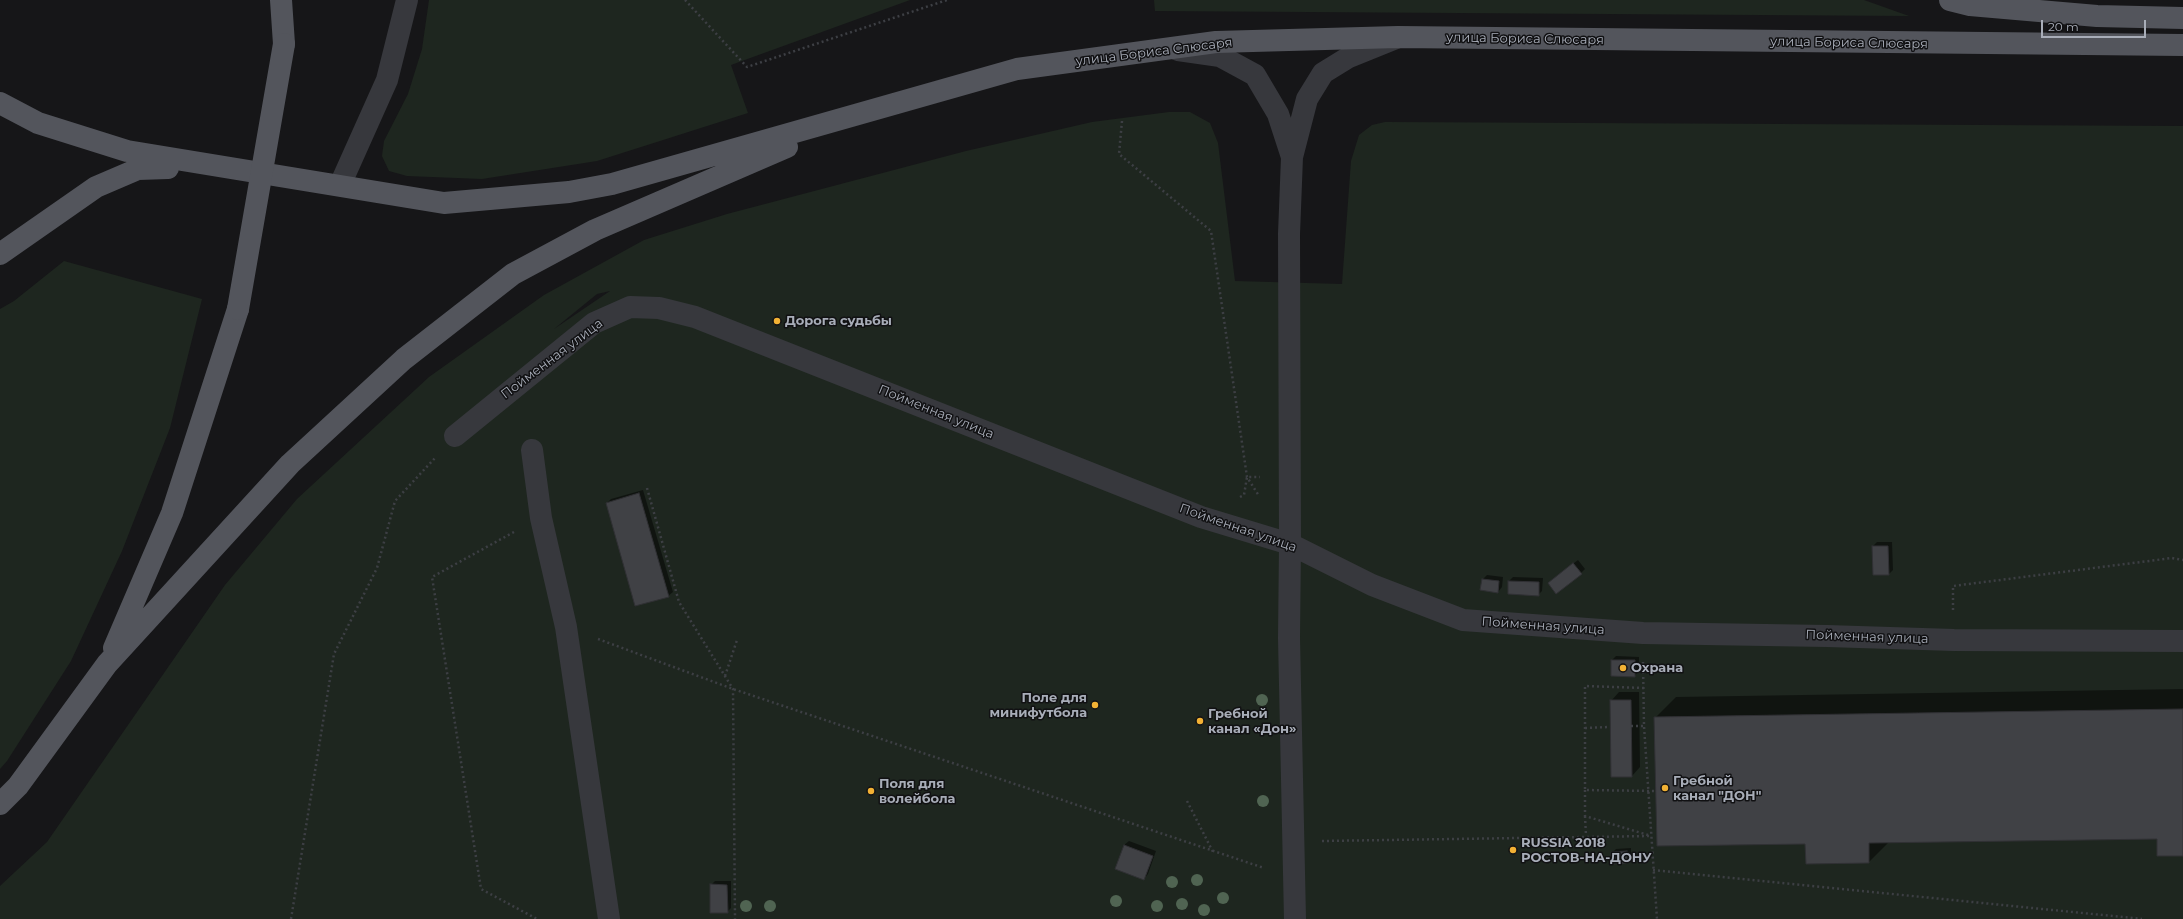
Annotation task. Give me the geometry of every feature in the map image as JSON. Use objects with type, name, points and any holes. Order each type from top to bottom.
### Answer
[{"type":"main road","points":[[107,664],[172,514],[238,309],[284,44],[281,0]]},
{"type":"main road","points":[[1950,0],[1970,5],[2096,16],[2183,18]]},
{"type":"main road","name":"улица Бориса Слюсаря","points":[[875,110],[1017,69],[1216,42],[1398,37],[2183,45]]},
{"type":"main road","points":[[0,104],[38,123],[127,151],[213,167],[444,203],[569,192],[612,184],[875,110]]},
{"type":"main road","points":[[0,804],[18,786],[107,664],[290,464],[404,359],[513,274],[594,230],[875,110]]},
{"type":"main road","points":[[0,254],[96,187],[138,168],[213,167]]},
{"type":"street","points":[[340,186],[387,80],[407,0]]},
{"type":"street","points":[[1295,919],[1289,638],[1289,234],[1292,157],[1307,99],[1324,73],[1349,57],[1398,37]]},
{"type":"street","points":[[1169,48],[1220,56],[1255,74],[1278,114],[1292,157]]},
{"type":"street","name":"Пойменная улица","points":[[454,436],[594,323],[630,307],[659,308],[695,317],[1201,517],[1290,544],[1372,585],[1463,620],[1643,634],[1827,636],[1954,640],[2183,641]]},
{"type":"street","points":[[532,450],[541,518],[566,627],[609,919]]},
{"type":"path","points":[[685,0],[747,67],[947,0]]},
{"type":"path","points":[[1122,120],[1119,154],[1211,231],[1246,477],[1262,501]]},
{"type":"path","points":[[291,919],[334,654],[377,568],[395,501],[454,436]]},
{"type":"path","points":[[647,488],[679,602],[733,689],[735,919]]},
{"type":"path","points":[[537,919],[481,889],[432,577],[541,518]]},
{"type":"path","points":[[1954,640],[1953,586],[2172,558],[2183,560]]},
{"type":"path","points":[[566,627],[733,689],[1294,878]]},
{"type":"path","points":[[1643,634],[1644,726],[1657,919]]},
{"type":"path","points":[[724,676],[737,640]]},
{"type":"path","points":[[1586,836],[1585,686],[1644,688]]},
{"type":"path","points":[[1631,726],[1644,726]]},
{"type":"path","points":[[1585,728],[1609,727]]},
{"type":"path","points":[[1585,790],[1656,791]]},
{"type":"path","points":[[1187,801],[1214,852]]},
{"type":"path","points":[[1585,816],[1651,836]]},
{"type":"path","points":[[1294,841],[1651,836]]},
{"type":"path","points":[[1654,870],[2142,919]]},
{"type":"shaded area","points":[[429,0],[910,0],[731,65],[748,113],[597,161],[482,179],[407,176],[389,171],[382,156],[384,141],[408,94],[422,49]]},
{"type":"shaded area","points":[[1154,0],[1864,0],[1909,16],[1155,11]]},
{"type":"shaded area","name":"Гребной канал «Дон»","points":[[1169,112],[1190,112],[1210,123],[1218,143],[1235,281],[1342,284],[1351,161],[1359,135],[1372,125],[1385,122],[2183,126],[2183,919],[0,919],[0,886],[47,842],[225,585],[297,499],[429,377],[544,295],[644,240],[727,214],[966,151],[1092,122]],"holes":[[[610,291],[554,329],[597,294]]]},
{"type":"shaded area","points":[[64,261],[202,299],[170,428],[122,551],[71,661],[7,761],[0,769],[0,309],[14,301]]},
{"type":"building","points":[[639,493],[669,597],[635,606],[606,503]]},
{"type":"building","points":[[1872,546],[1888,546],[1889,575],[1873,575]]},
{"type":"building","points":[[1573,563],[1582,574],[1556,594],[1548,583]]},
{"type":"building","points":[[1482,579],[1499,581],[1498,593],[1480,590]]},
{"type":"building","points":[[1508,581],[1539,582],[1539,596],[1508,594]]},
{"type":"building","name":"Охрана","points":[[1611,660],[1635,660],[1635,677],[1611,676]]},
{"type":"building","points":[[1610,700],[1631,700],[1632,777],[1611,777]]},
{"type":"building","points":[[2183,709],[2183,856],[2157,856],[2157,839],[1869,843],[1869,863],[1806,864],[1805,844],[1657,846],[1654,717]]},
{"type":"building","points":[[1124,845],[1153,856],[1144,880],[1115,869]]},
{"type":"building","points":[[1627,851],[1627,863],[1611,864],[1611,852]]},
{"type":"building","points":[[710,884],[727,885],[728,913],[710,913]]},
{"type":"place","name":"Дорога судьбы","points":[[777,321]]},
{"type":"place","name":"Охрана","points":[[1623,668]]},
{"type":"place","name":"Поле для минифутбола","points":[[1095,705]]},
{"type":"place","name":"Гребной канал «Дон»","points":[[1200,721]]},
{"type":"place","name":"Гребной канал \"ДОН\"","points":[[1665,788]]},
{"type":"place","name":"Поля для волейбола","points":[[871,791]]},
{"type":"place","name":"RUSSIA 2018 РОСТОВ-НА-ДОНУ","points":[[1513,850]]}]
